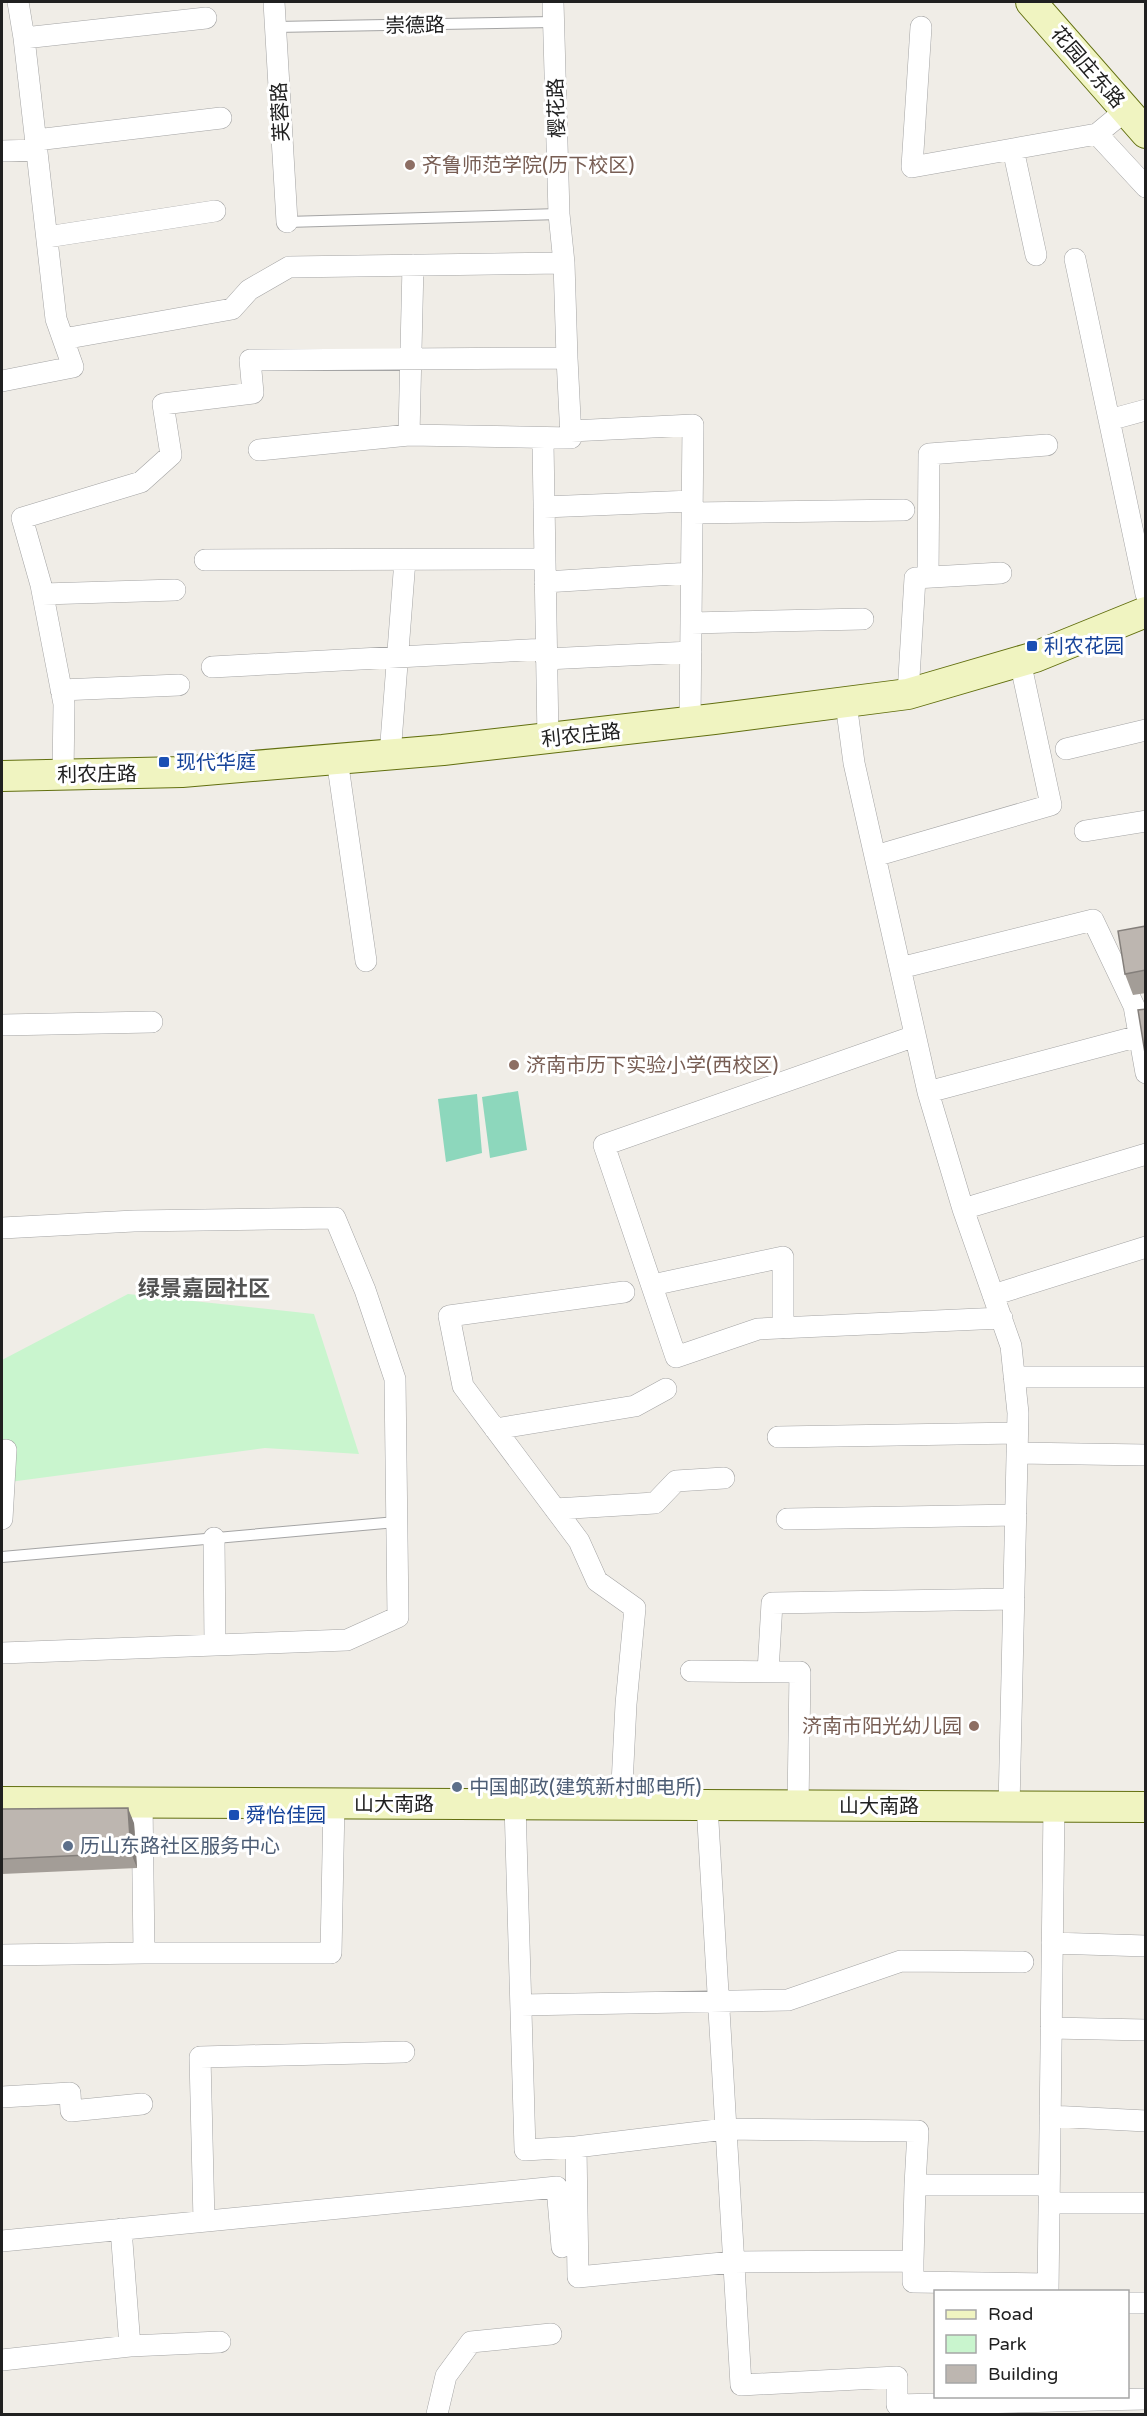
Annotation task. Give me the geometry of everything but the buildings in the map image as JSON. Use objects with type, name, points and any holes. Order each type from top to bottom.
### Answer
[{"type":"street","points":[[2,381],[72,367],[56,319],[18,2]]},
{"type":"street","name":"芙蓉路","points":[[274,2],[287,222]]},
{"type":"street","name":"花园庄东路","points":[[1031,2],[1146,134]]},
{"type":"street","name":"樱花路","points":[[554,12],[559,214],[564,263],[571,431]]},
{"type":"street","points":[[24,38],[206,18]]},
{"type":"street","points":[[921,27],[912,167],[1097,134],[1126,110]]},
{"type":"street","points":[[2,151],[221,118]]},
{"type":"street","points":[[1097,134],[1146,187]]},
{"type":"street","points":[[1012,149],[1036,255]]},
{"type":"street","points":[[47,237],[215,211]]},
{"type":"street","points":[[1075,259],[1109,420],[1137,513],[1146,594]]},
{"type":"street","points":[[63,339],[232,309],[249,290],[290,267],[564,263]]},
{"type":"street","points":[[409,435],[413,265]]},
{"type":"street","points":[[63,775],[64,705],[43,594],[22,518],[141,482],[171,454],[163,404],[253,393],[250,360],[567,358]]},
{"type":"street","points":[[1109,420],[1146,410]]},
{"type":"street","points":[[259,450],[409,435],[571,438],[571,431],[693,425],[690,722]]},
{"type":"street","points":[[543,443],[548,738]]},
{"type":"street","points":[[928,577],[929,454],[1047,446]]},
{"type":"street","points":[[544,507],[904,510]]},
{"type":"street","points":[[205,560],[544,559]]},
{"type":"street","points":[[390,755],[405,560]]},
{"type":"street","points":[[545,582],[692,573]]},
{"type":"street","points":[[908,694],[915,578],[1001,573]]},
{"type":"street","points":[[43,594],[175,590]]},
{"type":"street","name":"利农庄路","points":[[2,776],[182,771],[390,755],[846,703],[908,694],[1020,662],[1146,612]]},
{"type":"street","points":[[691,622],[863,619]]},
{"type":"street","points":[[212,667],[398,657],[691,651]]},
{"type":"street","points":[[875,856],[1051,805],[1020,662]]},
{"type":"street","points":[[61,690],[179,686]]},
{"type":"street","points":[[846,703],[854,763],[928,1092],[963,1209],[1011,1346],[1018,1413],[1009,1807]]},
{"type":"street","points":[[1066,749],[1146,730]]},
{"type":"street","points":[[337,759],[366,961]]},
{"type":"street","points":[[1085,831],[1146,821]]},
{"type":"street","points":[[900,968],[1093,920],[1134,1006],[1146,1073]]},
{"type":"street","points":[[2,1025],[152,1022]]},
{"type":"street","points":[[915,1035],[604,1145],[676,1357],[758,1329],[1002,1318]]},
{"type":"street","points":[[928,1092],[1139,1036]]},
{"type":"street","points":[[963,1209],[1146,1154]]},
{"type":"street","points":[[2,1228],[134,1221],[335,1218],[364,1290],[395,1379],[398,1617],[347,1640],[2,1653]]},
{"type":"street","points":[[993,1294],[1146,1247]]},
{"type":"street","points":[[657,1284],[783,1257],[783,1328]]},
{"type":"street","points":[[621,1805],[626,1704],[635,1608],[597,1581],[579,1541],[463,1386],[449,1316],[624,1292]]},
{"type":"street","points":[[1014,1377],[1146,1377]]},
{"type":"street","points":[[495,1429],[635,1406],[666,1389]]},
{"type":"street","points":[[778,1437],[1017,1443],[1146,1455]]},
{"type":"street","points":[[2,1450],[6,1450],[2,1519]]},
{"type":"street","points":[[555,1509],[655,1503],[676,1481],[724,1478]]},
{"type":"street","points":[[787,1519],[1016,1515]]},
{"type":"street","points":[[214,1538],[215,1645]]},
{"type":"street","points":[[768,1672],[772,1603],[1014,1599]]},
{"type":"street","points":[[691,1671],[800,1672],[798,1806]]},
{"type":"street","name":"山大南路","points":[[2,1802],[1146,1808]]},
{"type":"street","points":[[142,1802],[144,1953]]},
{"type":"street","points":[[2,1955],[331,1953],[334,1803]]},
{"type":"street","points":[[515,1804],[525,2150],[576,2147],[725,2129],[918,2131],[913,2282],[1048,2288],[1054,1807]]},
{"type":"street","points":[[707,1805],[741,2385],[897,2377],[897,2405],[1096,2398],[1146,2399]]},
{"type":"street","points":[[1052,1944],[1146,1946]]},
{"type":"street","points":[[521,2005],[788,2000],[901,1961],[1023,1962]]},
{"type":"street","points":[[1051,2028],[1146,2030]]},
{"type":"street","points":[[204,2221],[200,2057],[404,2052]]},
{"type":"street","points":[[2,2097],[70,2093],[71,2110],[142,2104]]},
{"type":"street","points":[[1050,2116],[1146,2121]]},
{"type":"street","points":[[576,2147],[578,2277],[733,2262],[913,2261]]},
{"type":"street","points":[[915,2185],[1146,2203]]},
{"type":"street","points":[[2,2241],[557,2187],[562,2247]]},
{"type":"street","points":[[121,2229],[129,2346]]},
{"type":"street","points":[[1129,2302],[1146,2303]]},
{"type":"street","points":[[437,2415],[446,2376],[471,2342],[551,2334]]},
{"type":"street","points":[[2,2360],[129,2346],[220,2342]]},
{"type":"lane","name":"崇德路","points":[[275,27],[554,12]]},
{"type":"lane","points":[[287,222],[559,214]]},
{"type":"lane","points":[[2,1557],[396,1522]]},
{"type":"green space","points":[[518,1091],[527,1150],[490,1158],[482,1097]]},
{"type":"green space","points":[[477,1094],[482,1153],[446,1162],[438,1099]]},
{"type":"green space","points":[[128,1294],[314,1314],[359,1454],[265,1448],[2,1483],[2,1360]]},
{"type":"place","name":"齐鲁师范学院(历下校区)","points":[[410,165]]},
{"type":"place","name":"利农花园","points":[[1032,646]]},
{"type":"place","name":"现代华庭","points":[[164,762]]},
{"type":"place","name":"济南市历下实验小学(西校区)","points":[[514,1065]]},
{"type":"place","name":"济南市阳光幼儿园","points":[[974,1726]]},
{"type":"place","name":"中国邮政(建筑新村邮电所)","points":[[457,1787]]},
{"type":"place","name":"舜怡佳园","points":[[234,1815]]},
{"type":"place","name":"历山东路社区服务中心","points":[[68,1846]]},
{"type":"district","name":"绿景嘉园社区","points":[[204,1288]]}]
